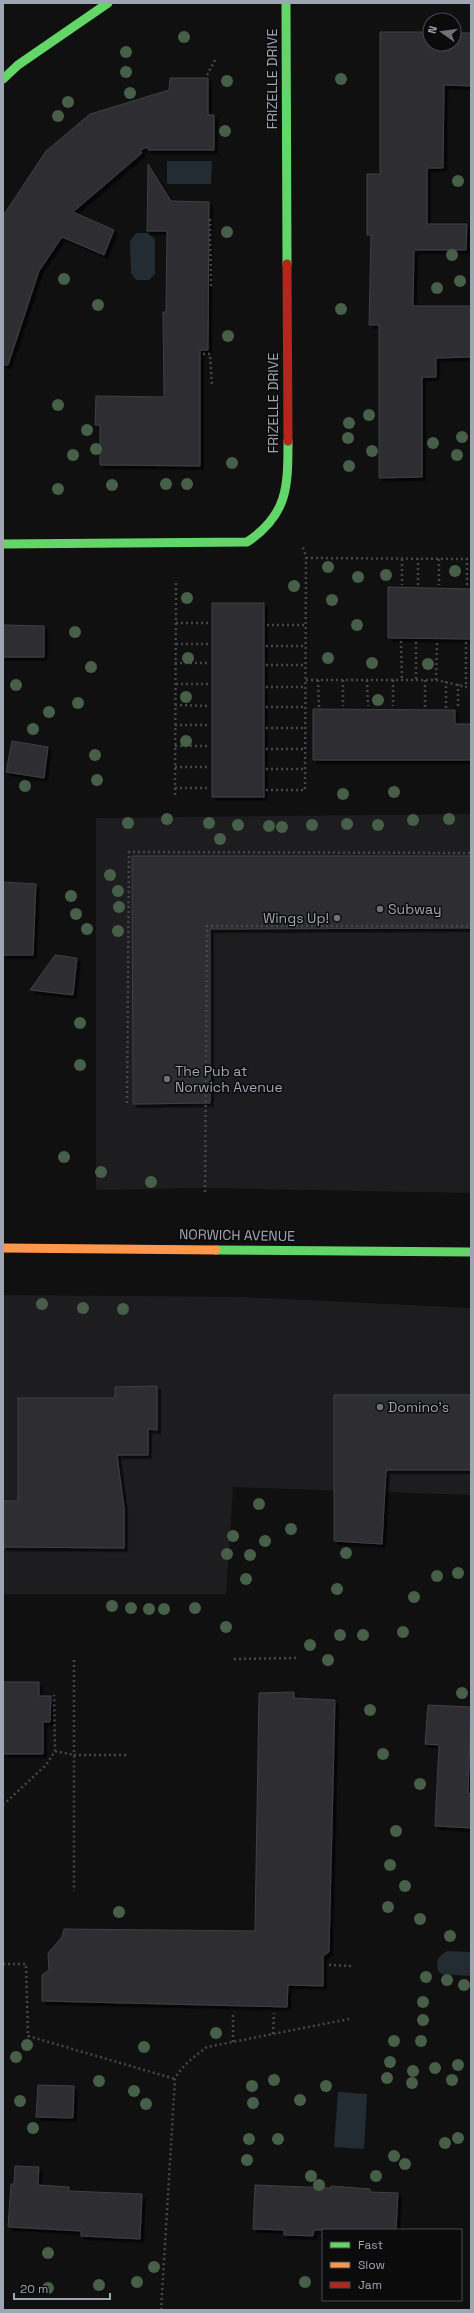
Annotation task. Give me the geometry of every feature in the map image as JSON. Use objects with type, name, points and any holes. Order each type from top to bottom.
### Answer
[{"type":"street","points":[[3,79],[18,65],[108,3]]},
{"type":"street","name":"FRIZELLE DRIVE","points":[[3,544],[247,542],[264,532],[285,498],[288,478],[286,3]]},
{"type":"street","name":"NORWICH AVENUE","points":[[3,1248],[471,1252]]},
{"type":"path","points":[[207,75],[216,58]]},
{"type":"path","points":[[210,219],[212,288]]},
{"type":"path","points":[[203,354],[210,354],[212,386]]},
{"type":"path","points":[[266,790],[305,790],[306,558],[302,545]]},
{"type":"path","points":[[306,558],[469,559],[467,585]]},
{"type":"path","points":[[418,558],[418,585]]},
{"type":"path","points":[[439,558],[439,585]]},
{"type":"path","points":[[402,559],[402,585]]},
{"type":"path","points":[[175,795],[176,583]]},
{"type":"path","points":[[176,623],[210,623]]},
{"type":"path","points":[[267,625],[306,625]]},
{"type":"path","points":[[401,642],[402,680]]},
{"type":"path","points":[[416,642],[416,681]]},
{"type":"path","points":[[436,680],[437,642]]},
{"type":"path","points":[[466,642],[466,686]]},
{"type":"path","points":[[176,644],[210,644]]},
{"type":"path","points":[[266,646],[305,646]]},
{"type":"path","points":[[175,662],[210,663]]},
{"type":"path","points":[[266,665],[306,665]]},
{"type":"path","points":[[306,680],[436,680],[446,681],[471,688]]},
{"type":"path","points":[[318,680],[319,707]]},
{"type":"path","points":[[343,680],[343,706]]},
{"type":"path","points":[[367,680],[368,706]]},
{"type":"path","points":[[393,680],[394,706]]},
{"type":"path","points":[[425,680],[425,707]]},
{"type":"path","points":[[446,681],[446,708]]},
{"type":"path","points":[[176,684],[210,684]]},
{"type":"path","points":[[458,684],[458,707]]},
{"type":"path","points":[[266,687],[306,687]]},
{"type":"path","points":[[175,705],[210,706]]},
{"type":"path","points":[[266,707],[306,707]]},
{"type":"path","points":[[175,725],[210,725]]},
{"type":"path","points":[[266,728],[305,728]]},
{"type":"path","points":[[175,746],[209,746]]},
{"type":"path","points":[[266,748],[306,750]]},
{"type":"path","points":[[175,767],[210,767]]},
{"type":"path","points":[[266,769],[306,769]]},
{"type":"path","points":[[174,788],[209,788]]},
{"type":"path","points":[[128,1103],[129,852],[471,853]]},
{"type":"path","points":[[205,1192],[207,926],[471,926]]},
{"type":"path","points":[[234,1659],[297,1658]]},
{"type":"path","points":[[74,1660],[74,1891]]},
{"type":"path","points":[[3,1805],[46,1765],[55,1751],[54,1695]]},
{"type":"path","points":[[55,1751],[74,1755],[126,1755]]},
{"type":"path","points":[[3,1964],[26,1964],[28,2036],[175,2079]]},
{"type":"path","points":[[330,1965],[351,1966]]},
{"type":"path","points":[[232,2042],[233,2013]]},
{"type":"path","points":[[273,2034],[274,2013]]},
{"type":"path","points":[[161,2310],[175,2079],[192,2058],[207,2047],[349,2019]]},
{"type":"shaded area","points":[[167,161],[212,161],[211,184],[167,184]]},
{"type":"shaded area","points":[[136,233],[147,233],[155,239],[155,274],[149,280],[136,280],[131,273],[130,241]]},
{"type":"shaded area","points":[[471,814],[471,1193],[203,1188],[96,1190],[96,818]]},
{"type":"shaded area","points":[[3,1295],[241,1297],[471,1308],[471,1495],[233,1487],[226,1594],[3,1594]]},
{"type":"shaded area","points":[[447,1951],[471,1952],[471,1976],[442,1974],[438,1971],[438,1960],[441,1955]]},
{"type":"shaded area","points":[[338,2092],[367,2094],[364,2149],[334,2147]]},
{"type":"building","points":[[380,32],[422,32],[422,52],[462,52],[462,33],[471,33],[471,86],[444,85],[443,168],[427,168],[427,224],[467,224],[466,250],[414,250],[413,306],[471,306],[471,357],[436,358],[436,377],[422,377],[422,477],[379,478],[379,325],[369,325],[371,235],[367,235],[367,174],[380,174]]},
{"type":"building","points":[[170,78],[208,78],[208,115],[214,115],[214,150],[148,150],[148,147],[140,150],[142,153],[73,212],[114,230],[104,255],[62,237],[39,271],[8,365],[3,365],[3,216],[46,151],[90,114],[169,90]]},
{"type":"building","points":[[148,164],[171,201],[209,202],[208,350],[200,350],[200,466],[100,465],[100,425],[95,425],[96,396],[164,397],[163,312],[166,312],[167,231],[147,231]]},
{"type":"building","points":[[388,587],[471,589],[471,639],[388,638]]},
{"type":"building","points":[[212,603],[264,603],[264,797],[212,797]]},
{"type":"building","points":[[3,625],[44,626],[44,657],[3,657]]},
{"type":"building","points":[[313,709],[455,710],[455,724],[471,724],[471,760],[313,760]]},
{"type":"building","points":[[12,741],[48,747],[44,778],[6,772]]},
{"type":"building","points":[[132,856],[471,856],[471,928],[210,929],[210,1103],[133,1104]]},
{"type":"building","points":[[3,882],[36,884],[33,955],[3,955]]},
{"type":"building","points":[[55,955],[77,958],[73,995],[30,990]]},
{"type":"building","points":[[157,1386],[157,1430],[148,1429],[148,1455],[117,1455],[124,1508],[124,1548],[3,1547],[3,1501],[18,1501],[18,1398],[115,1398],[115,1387]]},
{"type":"building","points":[[334,1395],[471,1395],[471,1470],[386,1470],[382,1544],[334,1541]]},
{"type":"building","points":[[3,1682],[39,1682],[39,1696],[51,1696],[50,1722],[43,1722],[43,1754],[3,1754]]},
{"type":"building","points":[[294,1692],[294,1698],[335,1700],[329,1952],[323,1956],[323,1986],[288,1985],[287,2007],[42,2001],[42,1975],[49,1970],[48,1953],[62,1937],[64,1929],[255,1931],[259,1693]]},
{"type":"building","points":[[428,1705],[471,1707],[468,1793],[471,1794],[471,1828],[435,1826],[439,1745],[425,1744]]},
{"type":"building","points":[[38,2085],[74,2086],[73,2118],[36,2117]]},
{"type":"building","points":[[15,2166],[39,2167],[38,2185],[69,2187],[69,2191],[142,2194],[140,2239],[81,2236],[81,2231],[8,2227],[11,2184],[14,2184]]},
{"type":"building","points":[[255,2185],[331,2188],[331,2186],[370,2189],[370,2192],[398,2193],[396,2229],[322,2229],[314,2230],[313,2236],[284,2235],[284,2230],[253,2229]]},
{"type":"traffic: fast","points":[[3,79],[18,65],[108,3]]},
{"type":"traffic: fast","points":[[286,3],[287,264]]},
{"type":"traffic: fast","points":[[3,544],[247,542],[261,532],[271,521],[283,498],[286,486],[288,441]]},
{"type":"traffic: fast","points":[[216,1250],[471,1252]]},
{"type":"traffic: slow","points":[[3,1248],[216,1250]]},
{"type":"traffic: jam","points":[[287,264],[288,441]]},
{"type":"place","name":"Subway","points":[[380,909]]},
{"type":"place","name":"Wings Up!","points":[[337,918]]},
{"type":"place","name":"The Pub at Norwich Avenue","points":[[167,1079]]},
{"type":"place","name":"Domino's","points":[[380,1407]]}]
